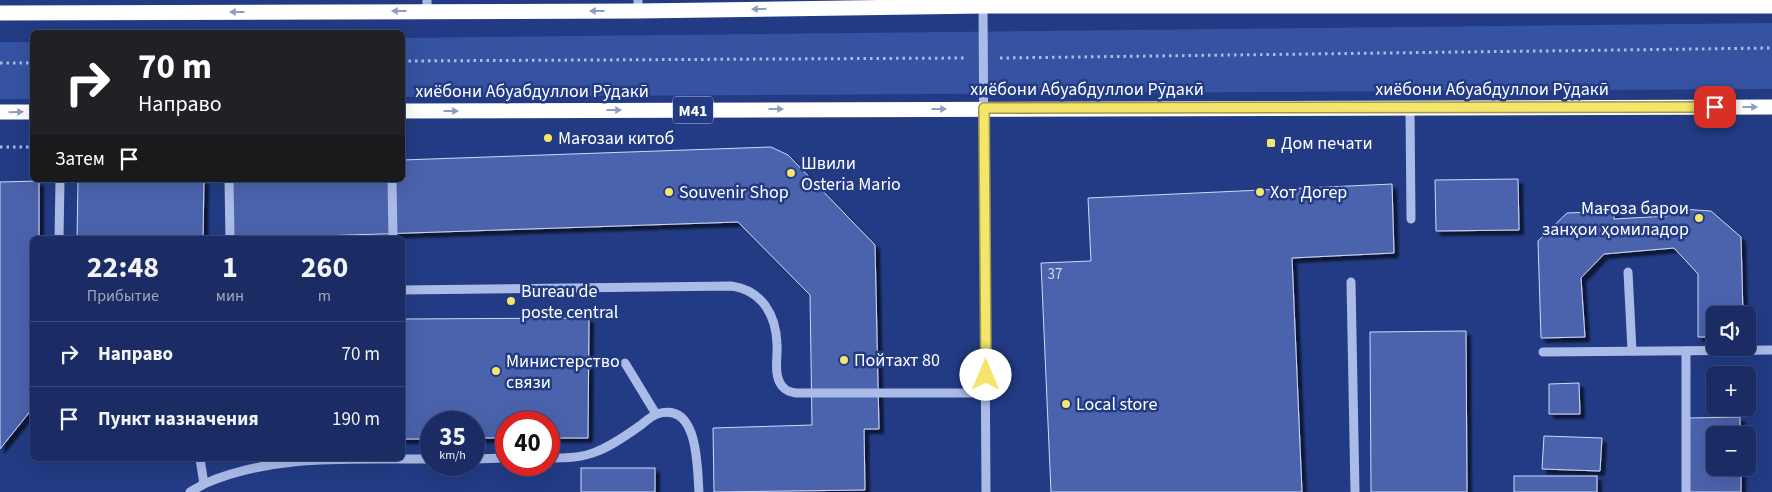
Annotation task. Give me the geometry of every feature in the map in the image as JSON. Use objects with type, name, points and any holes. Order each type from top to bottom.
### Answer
[{"type":"highway","points":[[0,13],[427,6],[983,3],[1772,6]]},
{"type":"highway","name":"хиёбони Абуабдуллои Рӯдакӣ","points":[[405,111],[1772,107]]},
{"type":"highway","points":[[0,112],[30,112]]},
{"type":"street","points":[[983,3],[986,492]]},
{"type":"street","points":[[1410,108],[1411,219]]},
{"type":"street","points":[[59,236],[60,182]]},
{"type":"street","points":[[229,182],[230,236]]},
{"type":"street","points":[[392,182],[392,236]]},
{"type":"street","points":[[1628,272],[1632,351]]},
{"type":"street","points":[[1351,282],[1355,492]]},
{"type":"street","points":[[405,290],[741,287],[751,291],[759,298],[768,310],[775,325],[778,377],[781,386],[787,391],[796,393],[986,393]]},
{"type":"street","points":[[1543,352],[1772,350]]},
{"type":"street","points":[[1686,351],[1686,492]]},
{"type":"street","points":[[625,364],[656,414]]},
{"type":"street","points":[[560,458],[578,457],[598,451],[623,437],[656,414],[677,415],[688,424],[695,444],[700,492]]},
{"type":"street","points":[[405,459],[420,459]]},
{"type":"street","points":[[200,461],[204,484]]},
{"type":"street","points":[[190,492],[204,484],[243,470],[283,463],[313,461]]},
{"type":"path","points":[[405,61],[983,58],[1772,48]]},
{"type":"path","points":[[0,63],[30,63]]},
{"type":"path","points":[[0,147],[30,147]]},
{"type":"shaded area","points":[[1772,23],[1772,89],[405,97],[405,38]]},
{"type":"shaded area","points":[[0,42],[30,42],[30,99],[0,99]]},
{"type":"building","name":"Пойтахт 80","points":[[771,147],[788,155],[875,245],[879,429],[864,429],[865,490],[714,492],[713,428],[812,425],[810,295],[738,222],[320,236],[230,236],[229,182],[405,182],[405,160]]},
{"type":"building","points":[[1518,179],[1519,230],[1436,231],[1435,180]]},
{"type":"building","points":[[0,182],[39,182],[39,236],[30,236],[30,412],[0,449]]},
{"type":"building","points":[[78,182],[204,182],[203,236],[77,236]]},
{"type":"building","points":[[1392,184],[1394,253],[1292,258],[1302,492],[1051,492],[1041,263],[1091,261],[1088,198]]},
{"type":"building","points":[[1666,208],[1711,211],[1741,237],[1743,306],[1706,306],[1706,337],[1698,337],[1698,274],[1674,248],[1604,254],[1581,278],[1585,337],[1541,338],[1538,241],[1567,213],[1614,211],[1614,219],[1667,216]]},
{"type":"building","name":"Министерство связи","points":[[589,318],[588,438],[560,438],[560,411],[495,411],[495,438],[485,438],[485,411],[420,411],[420,439],[405,439],[405,319]]},
{"type":"building","points":[[1466,331],[1467,492],[1371,492],[1370,332]]},
{"type":"building","points":[[1579,383],[1580,414],[1549,414],[1549,384]]},
{"type":"building","points":[[1740,417],[1740,426],[1706,426],[1706,476],[1741,476],[1741,492],[1689,492],[1688,418]]},
{"type":"building","points":[[1544,436],[1602,438],[1600,471],[1542,469]]},
{"type":"building","points":[[581,468],[655,468],[655,492],[581,492]]},
{"type":"building","points":[[1514,476],[1597,476],[1597,492],[1514,492]]},
{"type":"place","name":"Мағозаи китоб","points":[[548,138]]},
{"type":"place","name":"Дом печати","points":[[1271,143]]},
{"type":"place","name":"Швили Osteria Mario","points":[[791,173]]},
{"type":"place","name":"Souvenir Shop","points":[[669,192]]},
{"type":"place","name":"Хот Догер","points":[[1260,192]]},
{"type":"place","name":"Мағоза барои занҳои ҳомиладор","points":[[1699,218]]},
{"type":"place","name":"Bureau de poste central","points":[[511,301]]},
{"type":"place","name":"Пойтахт 80","points":[[844,360]]},
{"type":"place","name":"Министерство связи","points":[[496,371]]},
{"type":"place","name":"Local store","points":[[1066,404]]},
{"type":"route","points":[[986,375],[984,108],[1715,107]]}]
